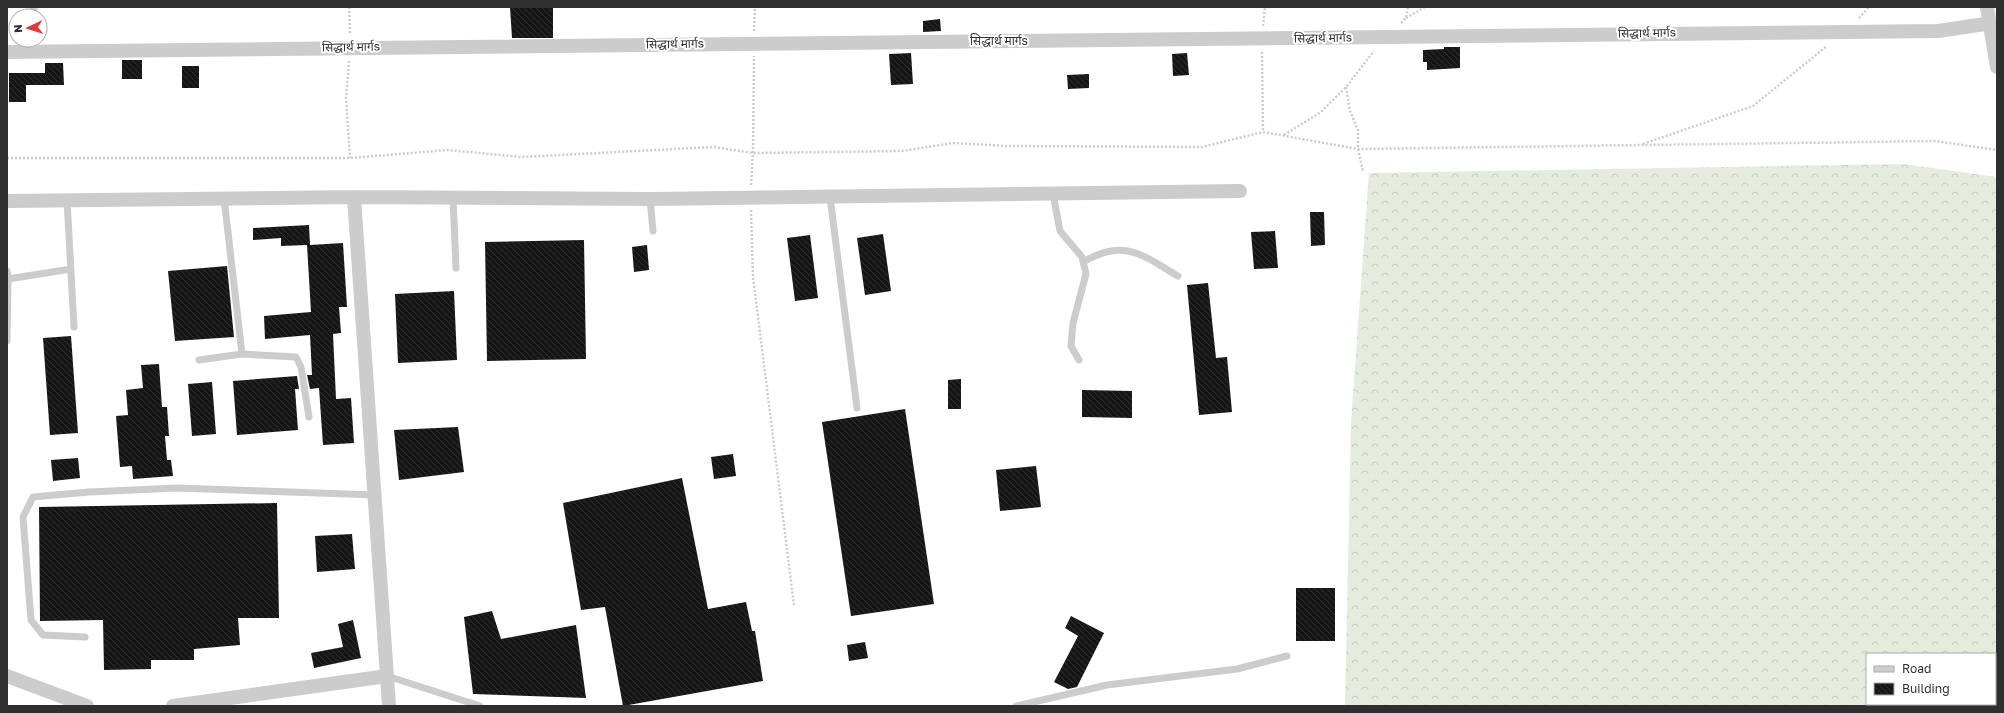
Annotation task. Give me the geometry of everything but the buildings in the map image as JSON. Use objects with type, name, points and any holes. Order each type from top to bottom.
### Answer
[{"type":"street","points":[[1987,7],[1997,67]]},
{"type":"street","name":"सिद्धार्थ मार्गs","points":[[48,46],[350,47],[1262,39],[1847,30],[1938,31],[1985,24],[1989,21]]},
{"type":"street","name":"सिद्धार्थ मार्गs","points":[[7,52],[25,48]]},
{"type":"street","points":[[7,201],[354,197],[650,199],[1240,191]]},
{"type":"street","points":[[354,197],[389,706]]},
{"type":"street","points":[[7,676],[87,706]]},
{"type":"street","points":[[173,706],[387,676]]},
{"type":"lane","points":[[1053,194],[1060,231],[1082,257],[1086,274],[1073,323],[1071,346],[1079,360]]},
{"type":"lane","points":[[453,197],[456,268]]},
{"type":"lane","points":[[830,197],[857,408]]},
{"type":"lane","points":[[224,198],[242,354]]},
{"type":"lane","points":[[650,199],[653,231]]},
{"type":"lane","points":[[67,200],[74,327]]},
{"type":"lane","points":[[1083,262],[1100,254],[1131,250],[1147,257],[1178,276]]},
{"type":"lane","points":[[8,279],[71,269]]},
{"type":"lane","points":[[7,270],[7,341]]},
{"type":"lane","points":[[200,360],[242,354],[296,357],[301,367],[309,417]]},
{"type":"lane","points":[[86,637],[43,635],[31,620],[23,517],[33,497],[89,492],[177,488],[375,495]]},
{"type":"lane","points":[[1016,706],[1107,684],[1238,668],[1287,656]]},
{"type":"lane","points":[[387,676],[480,706]]},
{"type":"path","points":[[349,7],[350,47],[346,98],[350,158]]},
{"type":"path","points":[[755,7],[753,153],[750,198],[753,277],[794,605]]},
{"type":"path","points":[[1263,132],[1262,39],[1265,7]]},
{"type":"path","points":[[1406,18],[1408,7]]},
{"type":"path","points":[[1283,136],[1321,112],[1346,87],[1379,45],[1406,18],[1425,7]]},
{"type":"path","points":[[1847,30],[1869,7]]},
{"type":"path","points":[[1641,145],[1753,106],[1829,44]]},
{"type":"path","points":[[1346,87],[1350,111],[1358,130],[1358,149],[1363,171]]},
{"type":"path","points":[[7,158],[350,158],[448,150],[521,157],[714,147],[753,153],[902,151],[953,143],[1007,146],[1202,147],[1263,132],[1358,149],[1935,141],[1997,150]]},
{"type":"green space","points":[[1903,164],[1997,177],[1997,706],[1345,706],[1351,422],[1369,173]]}]
